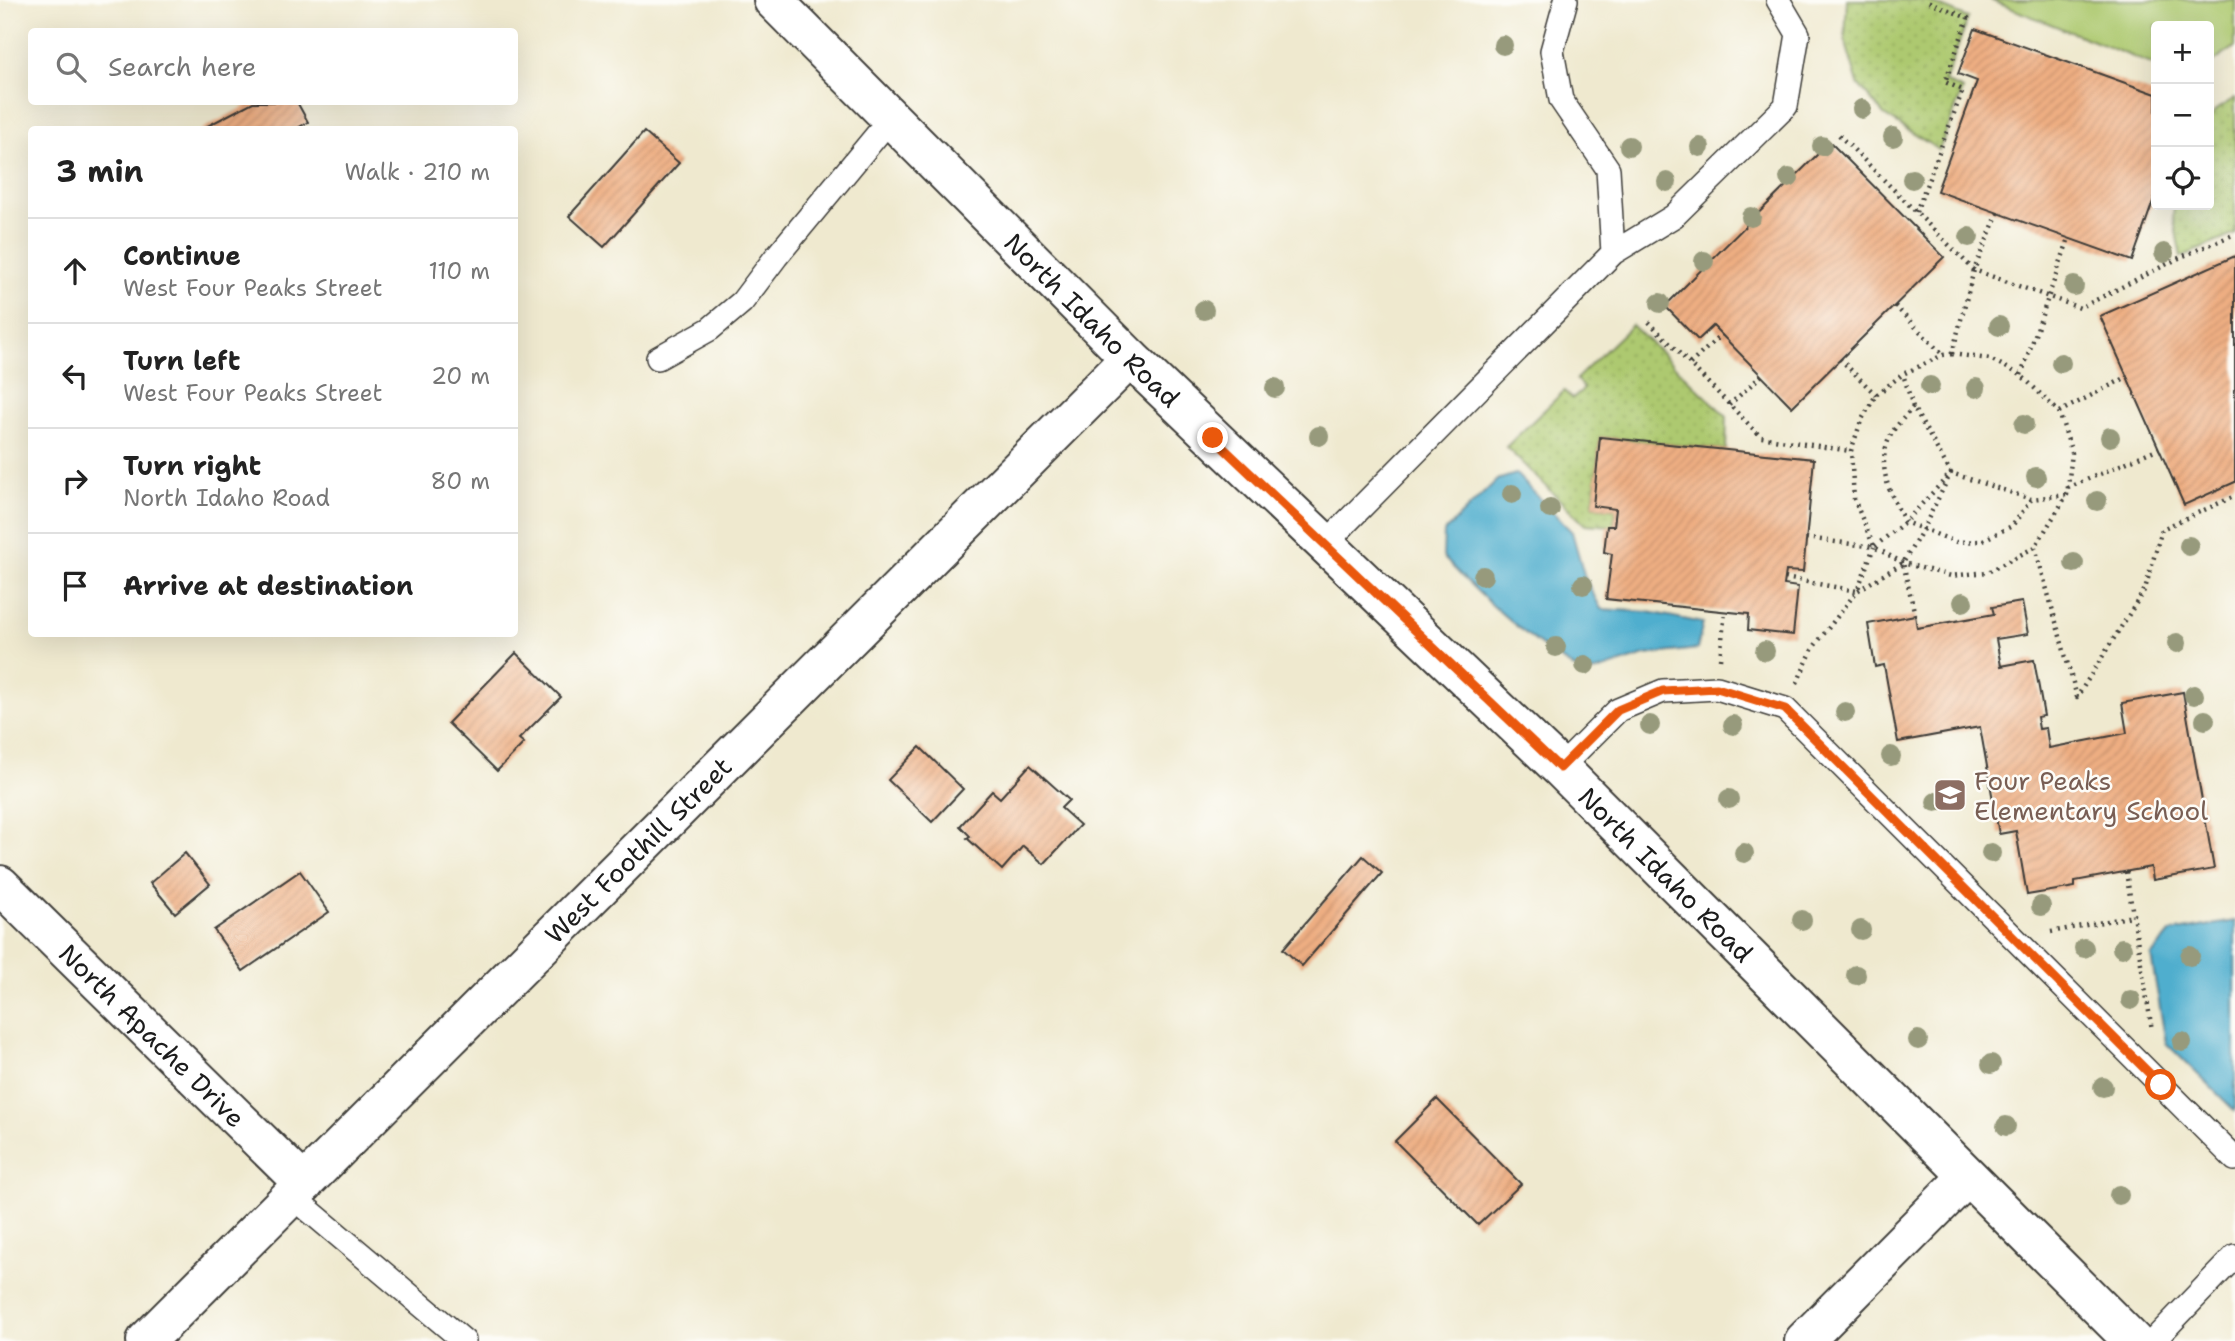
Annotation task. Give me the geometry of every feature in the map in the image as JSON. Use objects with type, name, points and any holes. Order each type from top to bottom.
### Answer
[{"type":"street","name":"North Idaho Road","points":[[773,0],[1130,358],[1560,768],[2133,1341]]},
{"type":"street","name":"West Foothill Street","points":[[146,1341],[1130,358]]},
{"type":"street","name":"North Apache Drive","points":[[0,885],[298,1190]]},
{"type":"street","points":[[1804,1341],[1967,1177]]},
{"type":"lane","points":[[1566,0],[1552,51],[1561,100],[1608,169],[1613,253]]},
{"type":"lane","points":[[1324,545],[1613,253],[1674,216],[1786,106],[1798,34],[1778,0]]},
{"type":"lane","points":[[659,358],[710,329],[742,302],[891,118]]},
{"type":"lane","points":[[1560,768],[1618,710],[1663,691],[1717,688],[1785,709],[2235,1159]]},
{"type":"lane","points":[[298,1190],[464,1341]]},
{"type":"lane","points":[[2153,1341],[2235,1256]]},
{"type":"path","points":[[1916,212],[1963,90],[1944,82],[1968,18],[1925,0]]},
{"type":"path","points":[[1839,135],[1974,270],[2080,308],[2181,257],[2235,234]]},
{"type":"path","points":[[1952,354],[1974,270],[1998,213]]},
{"type":"path","points":[[2021,375],[2068,238]]},
{"type":"path","points":[[1895,306],[1943,355]]},
{"type":"path","points":[[1649,322],[1761,437],[1851,451]]},
{"type":"path","points":[[1690,364],[1722,334]]},
{"type":"path","points":[[1806,538],[1874,547],[1903,563],[1951,576],[1988,572],[2035,547],[2067,495],[2072,453],[2059,412],[2021,375],[1990,359],[1943,355],[1903,374],[1876,395],[1861,421],[1851,451],[1854,499],[1874,547]]},
{"type":"path","points":[[1840,359],[1876,395]]},
{"type":"path","points":[[1903,374],[1913,407],[1951,472],[2031,499],[2067,495]]},
{"type":"path","points":[[1729,405],[1762,375]]},
{"type":"path","points":[[2059,412],[2127,377]]},
{"type":"path","points":[[1913,407],[1891,434],[1883,462],[1888,490],[1905,522],[1922,531],[1956,542],[1982,541],[2012,526],[2031,499]]},
{"type":"path","points":[[2068,488],[2159,448]]},
{"type":"path","points":[[1785,709],[1813,648],[1857,592],[1874,547],[1905,522],[1951,472]]},
{"type":"path","points":[[1785,578],[1857,592],[1903,563],[1951,472]]},
{"type":"path","points":[[2035,547],[2077,697],[2146,589],[2162,529],[2235,496]]},
{"type":"path","points":[[1903,563],[1915,615]]},
{"type":"path","points":[[1717,688],[1726,611]]},
{"type":"path","points":[[2126,872],[2161,1085]]},
{"type":"path","points":[[2015,939],[2133,916]]},
{"type":"green space","points":[[1847,0],[1925,0],[1968,18],[1945,82],[1963,90],[1939,150],[1884,115],[1858,84],[1845,40]]},
{"type":"green space","points":[[1990,0],[2235,0],[2235,47],[2214,62],[2214,21],[2151,21],[2151,64]]},
{"type":"green space","points":[[2235,98],[2235,234],[2181,257],[2174,210],[2214,210],[2214,113]]},
{"type":"green space","points":[[1632,325],[1727,417],[1726,450],[1600,437],[1593,506],[1616,509],[1614,526],[1584,524],[1506,447],[1564,391],[1573,399],[1584,388],[1576,379]]},
{"type":"water","points":[[1516,474],[1572,532],[1585,578],[1601,609],[1649,612],[1703,623],[1697,649],[1645,655],[1585,675],[1510,621],[1476,590],[1443,557],[1444,532],[1497,480]]},
{"type":"water","points":[[2235,921],[2235,1111],[2166,1043],[2151,956],[2171,932]]},
{"type":"building","points":[[1975,29],[2151,92],[2151,207],[2132,261],[1937,191],[1977,81],[1958,74]]},
{"type":"building","points":[[247,105],[299,105],[308,122],[301,126],[208,126]]},
{"type":"building","points":[[644,132],[679,163],[604,247],[569,216]]},
{"type":"building","points":[[1830,142],[1944,257],[1792,407],[1713,326],[1698,340],[1665,306]]},
{"type":"building","points":[[2235,256],[2235,482],[2184,505],[2100,316]]},
{"type":"building","points":[[1600,437],[1814,459],[1803,572],[1786,571],[1784,585],[1798,587],[1793,635],[1748,630],[1749,614],[1606,599],[1612,554],[1604,552],[1607,526],[1614,526],[1616,509],[1593,506]]},
{"type":"building","points":[[2022,602],[2028,634],[1996,639],[2001,666],[2034,660],[2044,716],[2037,717],[2039,729],[2046,728],[2049,748],[2127,733],[2122,703],[2183,692],[2214,869],[2153,880],[2151,867],[2075,881],[2075,887],[2027,895],[2016,831],[1999,834],[1980,727],[1898,742],[1884,665],[1875,667],[1868,624],[1915,615],[1917,628],[1994,614],[1992,607]]},
{"type":"building","points":[[516,653],[561,697],[519,739],[524,743],[497,771],[448,723]]},
{"type":"building","points":[[920,747],[963,789],[932,822],[888,780]]},
{"type":"building","points":[[1030,765],[1069,800],[1061,808],[1080,825],[1044,864],[1023,846],[1002,870],[967,838],[970,836],[960,826],[992,791],[1000,798]]},
{"type":"building","points":[[185,853],[210,884],[175,913],[150,883]]},
{"type":"building","points":[[1363,856],[1382,873],[1302,966],[1283,949]]},
{"type":"building","points":[[300,871],[329,912],[243,971],[214,930]]},
{"type":"building","points":[[1437,1099],[1521,1184],[1478,1225],[1395,1141]]},
{"type":"place","name":"Four Peaks Elementary School","points":[[1950,795]]},
{"type":"route","points":[[1213,438],[1560,768],[1618,710],[1663,691],[1717,688],[1785,709],[2161,1085]]}]
